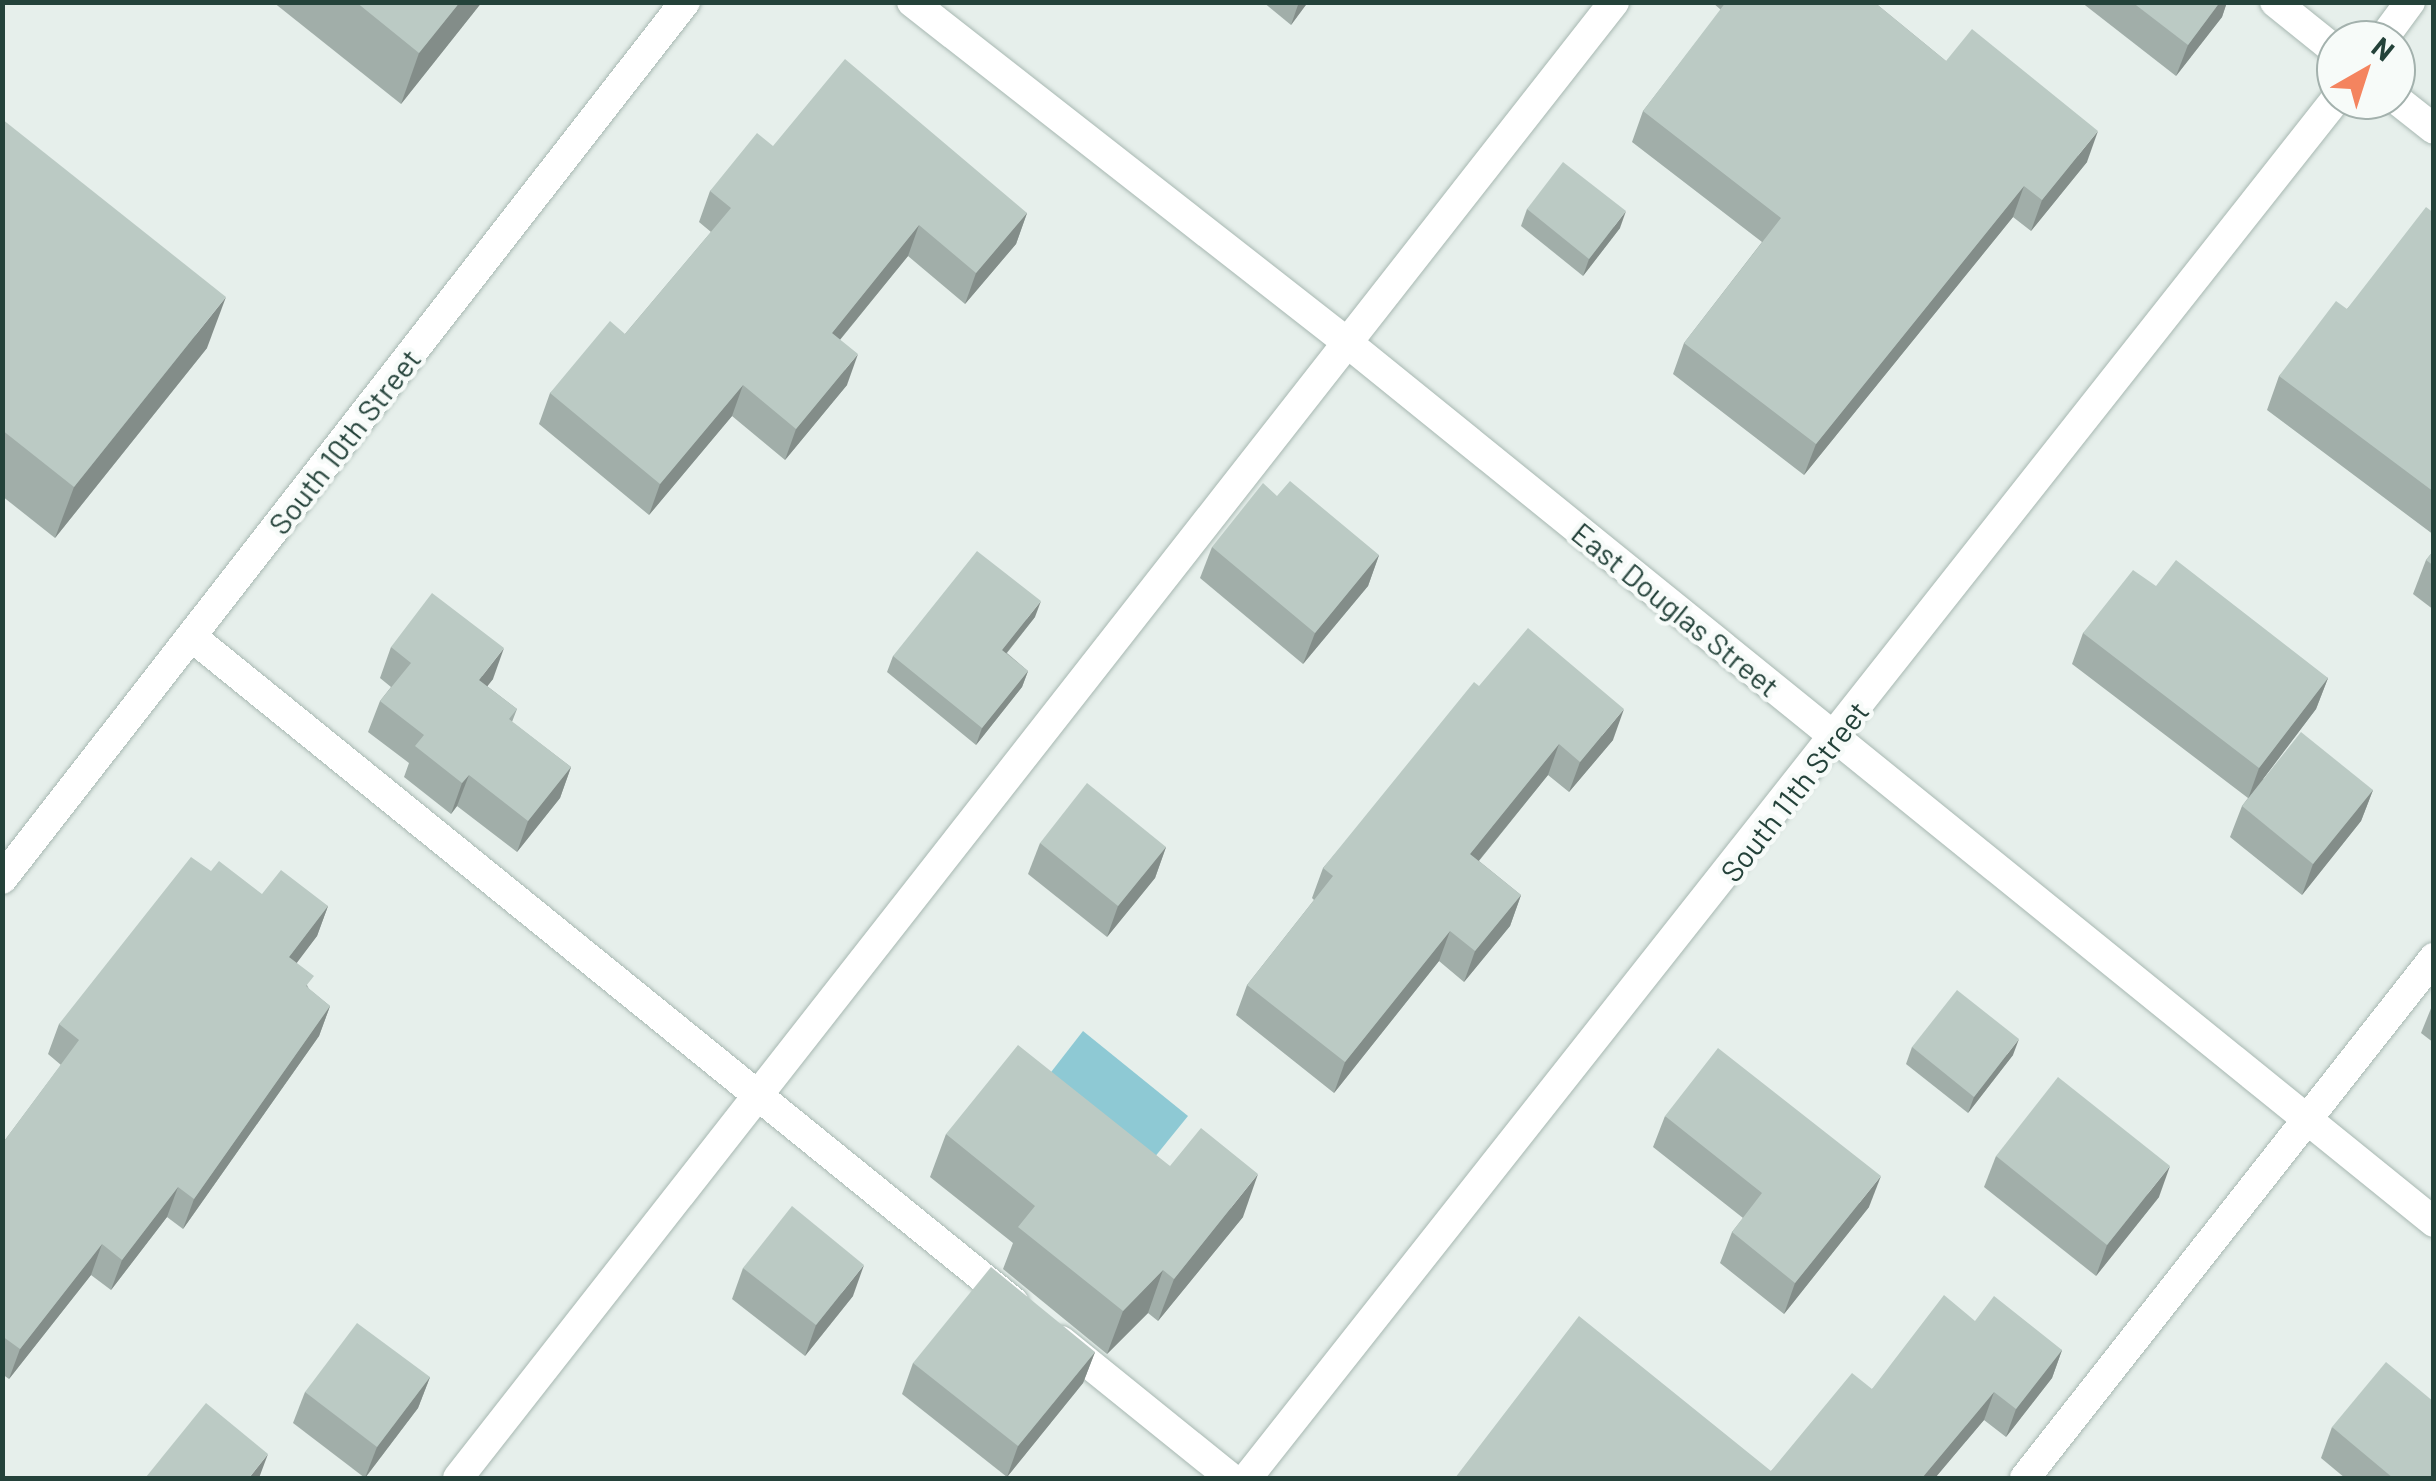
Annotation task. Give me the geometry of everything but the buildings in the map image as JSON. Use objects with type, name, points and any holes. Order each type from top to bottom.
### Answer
[{"type":"street","name":"South 10th Street","points":[[2,879],[685,2]]},
{"type":"street","name":"East Douglas Street","points":[[912,2],[1344,340],[2434,1222]]},
{"type":"street","points":[[458,1478],[1344,340],[1614,2]]},
{"type":"street","points":[[2275,2],[2316,35]]},
{"type":"street","name":"South 11th Street","points":[[1247,1478],[1836,739],[2320,120]]},
{"type":"street","points":[[192,637],[1231,1478]]},
{"type":"street","points":[[2025,1478],[2434,958]]},
{"type":"water","points":[[1083,1031],[1188,1116],[1145,1169],[1041,1085]]}]
